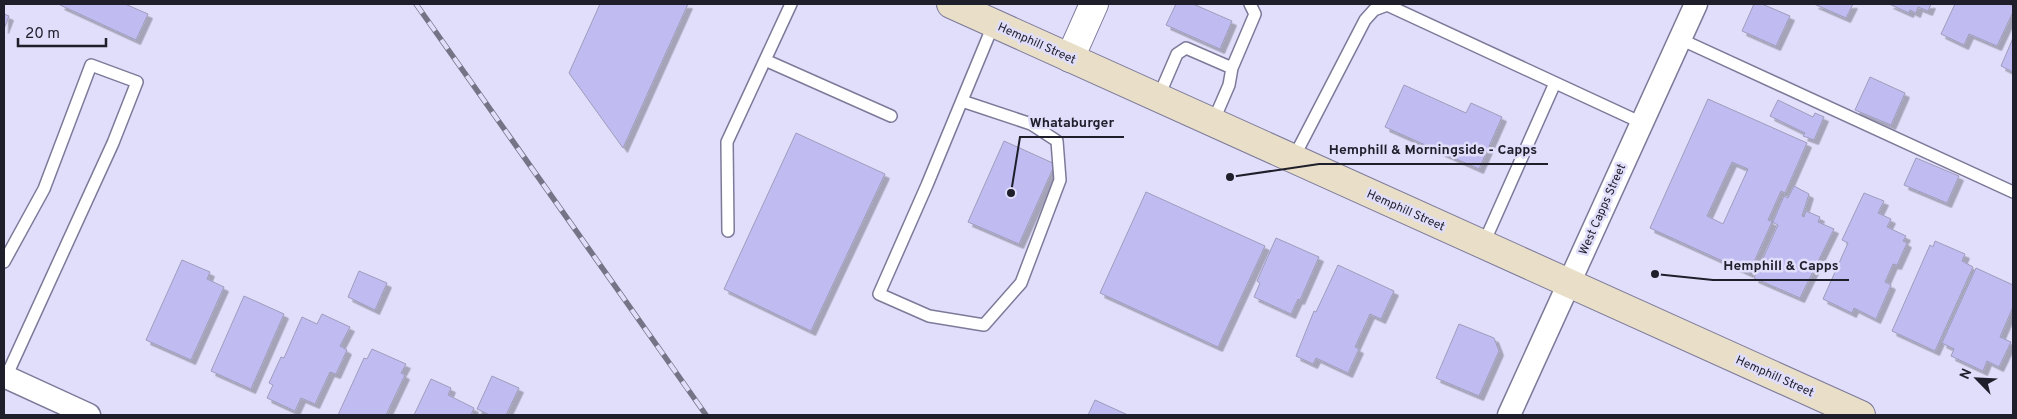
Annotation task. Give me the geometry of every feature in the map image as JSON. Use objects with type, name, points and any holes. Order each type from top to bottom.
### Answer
[{"type":"main road","name":"Hemphill Street","points":[[951,4],[1861,415]]},
{"type":"street","points":[[1070,58],[1094,4]]},
{"type":"street","name":"West Capps Street","points":[[1509,415],[1696,4]]},
{"type":"street","points":[[5,377],[89,415]]},
{"type":"lane","points":[[728,230],[727,142],[791,4]]},
{"type":"lane","points":[[1213,123],[1229,85],[1232,68],[1255,14],[1250,4]]},
{"type":"lane","points":[[1293,159],[1365,20],[1374,10],[1387,4],[1642,123]]},
{"type":"lane","points":[[962,101],[1032,124],[1057,141],[1060,180],[1021,283],[984,325],[929,316],[879,294],[994,23]]},
{"type":"lane","points":[[1680,39],[2013,192]]},
{"type":"lane","points":[[1158,98],[1177,54],[1186,48],[1232,68]]},
{"type":"lane","points":[[765,60],[891,116]]},
{"type":"lane","points":[[4,262],[44,189],[90,66],[137,82],[113,143],[5,377]]},
{"type":"lane","points":[[1483,245],[1555,83]]},
{"type":"building","points":[[61,4],[125,4],[148,14],[136,40]]},
{"type":"building","points":[[600,4],[688,4],[623,148],[569,73]]},
{"type":"building","points":[[1176,4],[1193,4],[1232,21],[1220,49],[1166,25]]},
{"type":"building","points":[[1754,4],[1762,4],[1790,16],[1776,46],[1742,31]]},
{"type":"building","points":[[1814,4],[1853,4],[1846,18]]},
{"type":"building","points":[[1889,4],[1931,4],[1928,11],[1918,7],[1916,13],[1910,10],[1909,13]]},
{"type":"building","points":[[1955,4],[2009,4],[2013,6],[2013,12],[1997,46],[1969,34],[1964,45],[1941,34]]},
{"type":"building","points":[[4,14],[9,16],[4,29]]},
{"type":"building","points":[[2013,38],[2013,72],[2001,66]]},
{"type":"building","points":[[1870,77],[1905,93],[1891,125],[1855,110]]},
{"type":"building","points":[[1404,85],[1466,113],[1471,103],[1502,117],[1479,169],[1385,127]]},
{"type":"building","points":[[1708,99],[1807,143],[1785,193],[1781,191],[1768,220],[1773,222],[1784,196],[1788,198],[1794,186],[1809,194],[1802,216],[1804,217],[1806,211],[1820,217],[1818,222],[1834,229],[1800,298],[1754,278],[1778,225],[1772,222],[1749,273],[1650,228]],"holes":[[[1732,162],[1748,169],[1723,224],[1707,216]]]},
{"type":"building","points":[[1778,100],[1813,117],[1815,113],[1824,117],[1814,140],[1803,136],[1805,133],[1770,116]]},
{"type":"building","points":[[796,133],[885,174],[811,331],[724,289]]},
{"type":"building","points":[[1004,141],[1055,164],[1019,244],[968,222]]},
{"type":"building","points":[[1916,158],[1959,176],[1947,203],[1904,185]]},
{"type":"building","points":[[1146,192],[1265,246],[1218,347],[1100,293]]},
{"type":"building","points":[[1864,193],[1884,201],[1878,213],[1891,219],[1887,227],[1906,236],[1903,241],[1907,243],[1897,265],[1893,264],[1885,282],[1891,285],[1876,319],[1854,308],[1852,313],[1823,299],[1848,243],[1842,240]]},
{"type":"building","points":[[1276,238],[1319,257],[1300,300],[1298,299],[1291,314],[1254,297],[1260,283],[1257,281]]},
{"type":"building","points":[[1935,241],[1965,254],[1962,261],[1973,267],[1935,351],[1892,331],[1930,245],[1933,247]]},
{"type":"building","points":[[182,260],[210,272],[207,279],[224,287],[191,360],[146,340]]},
{"type":"building","points":[[1338,265],[1394,291],[1381,319],[1370,314],[1355,347],[1359,349],[1348,373],[1316,358],[1313,364],[1296,356],[1314,311],[1316,312]]},
{"type":"building","points":[[1976,268],[2013,285],[2013,307],[2000,337],[2011,342],[1999,367],[1987,361],[1983,371],[1951,356],[1954,349],[1942,343]]},
{"type":"building","points":[[359,271],[387,283],[375,310],[348,297]]},
{"type":"building","points":[[244,296],[284,314],[251,389],[211,371]]},
{"type":"building","points":[[322,314],[350,327],[340,346],[347,350],[336,374],[330,372],[315,404],[301,398],[295,411],[267,398],[273,385],[269,383],[281,357],[284,358],[302,317],[317,324]]},
{"type":"building","points":[[1459,324],[1494,338],[1499,351],[1479,396],[1436,378]]},
{"type":"building","points":[[372,349],[406,364],[401,373],[405,375],[386,415],[338,415],[364,358],[367,359]]},
{"type":"building","points":[[492,376],[519,388],[506,415],[490,415],[477,409]]},
{"type":"building","points":[[431,379],[451,388],[448,395],[474,408],[471,415],[414,415]]},
{"type":"building","points":[[1095,400],[1128,415],[1088,415]]},
{"type":"railway","points":[[416,4],[706,415]]},
{"type":"place","name":"Hemphill & Morningside - Capps","points":[[1230,177]]},
{"type":"place","name":"Whataburger","points":[[1011,193]]},
{"type":"place","name":"Hemphill & Capps","points":[[1655,274]]}]
